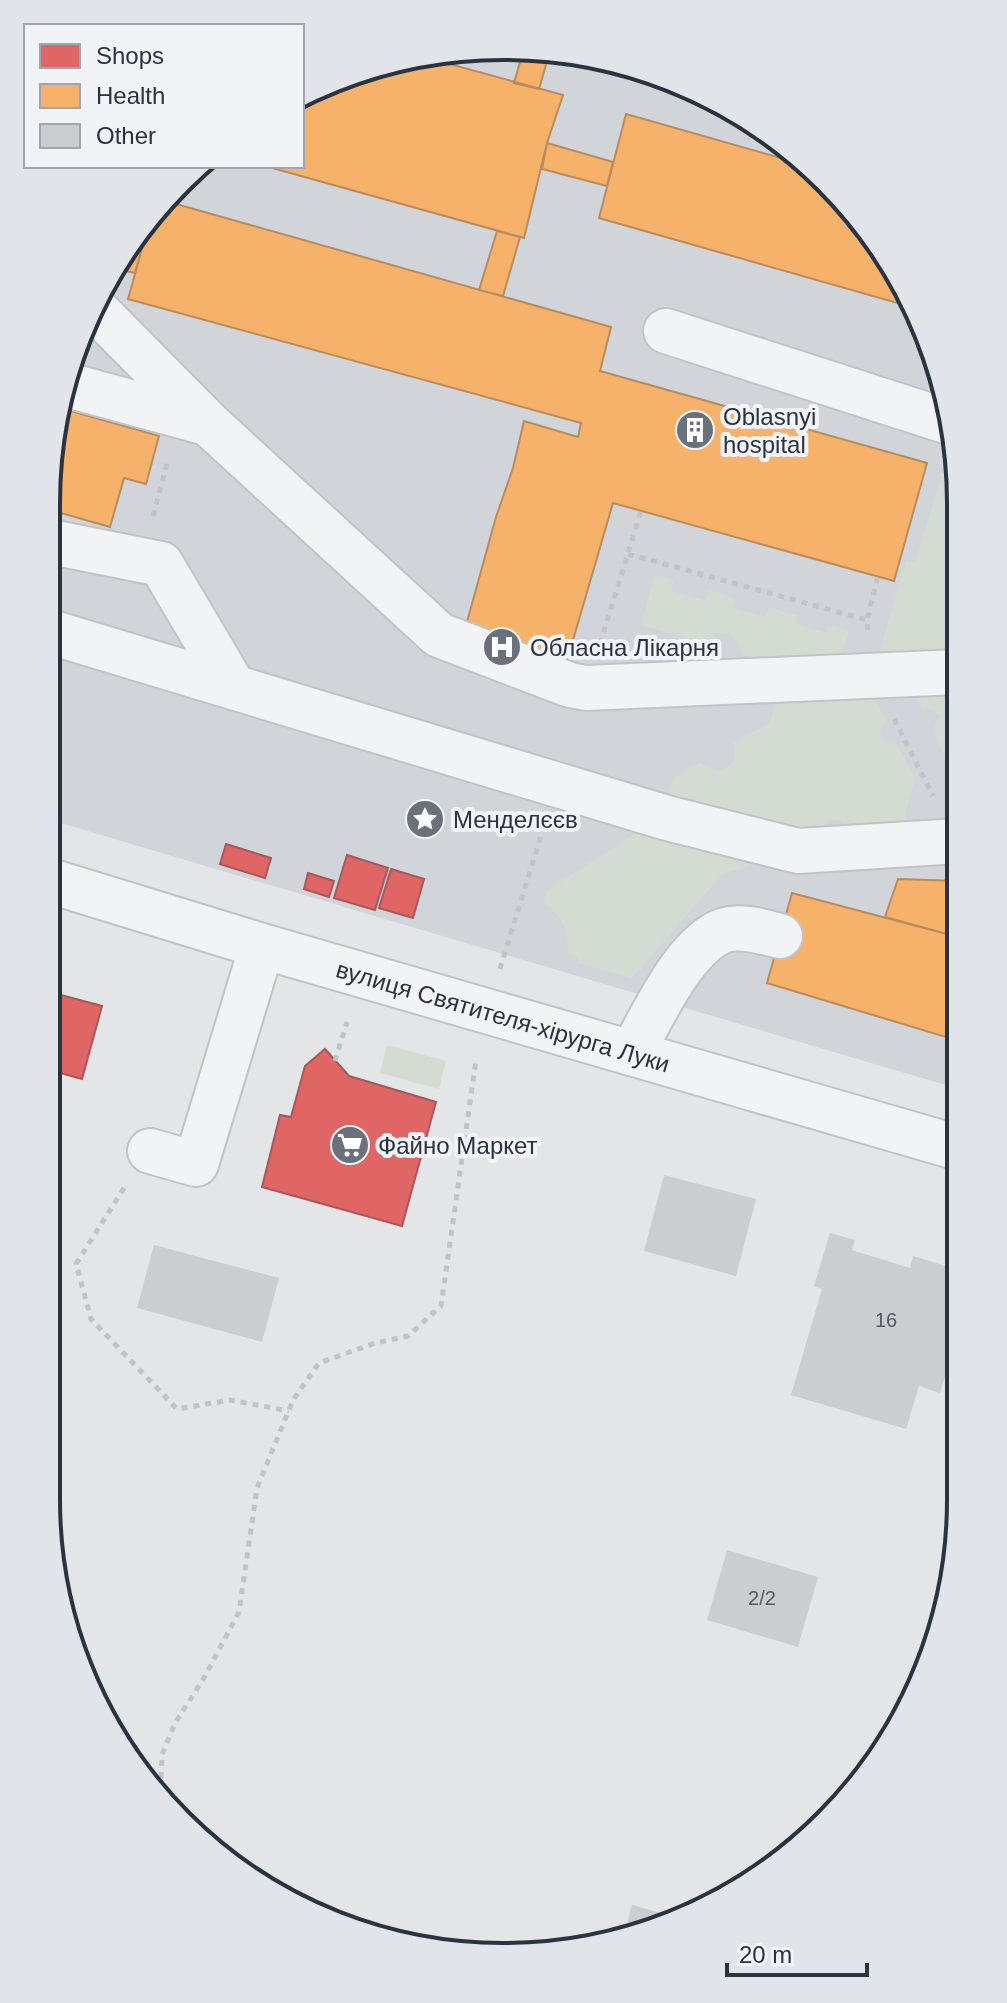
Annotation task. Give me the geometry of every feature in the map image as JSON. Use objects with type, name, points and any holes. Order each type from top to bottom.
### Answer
[{"type":"street","points":[[102,317],[194,420],[439,635],[570,685],[586,688],[947,672]]},
{"type":"street","points":[[666,331],[938,419]]},
{"type":"street","points":[[76,387],[194,420]]},
{"type":"street","points":[[60,544],[161,564],[233,686]]},
{"type":"street","points":[[60,635],[667,818],[798,851],[947,842]]},
{"type":"street","name":"вулиця Святителя-хірурга Луки","points":[[60,884],[262,946],[947,1145]]},
{"type":"street","points":[[632,1053],[674,979],[697,949],[726,930],[746,929],[780,936]]},
{"type":"street","points":[[150,1151],[196,1164],[262,946]]},
{"type":"path","points":[[141,560],[194,420]]},
{"type":"path","points":[[628,554],[867,620]]},
{"type":"path","points":[[335,1061],[347,1022]]},
{"type":"path","points":[[161,1781],[162,1755],[175,1723],[204,1678],[239,1612],[257,1488],[289,1411],[319,1363],[375,1343],[408,1336],[441,1306],[476,1060]]},
{"type":"path","points":[[150,1151],[105,1214],[76,1264],[91,1319],[177,1409],[230,1400],[289,1411]]},
{"type":"shaded area","name":"Обласна Лікарня","points":[[533,61],[618,75],[700,106],[773,152],[837,211],[872,257],[901,307],[932,389],[943,446],[947,504],[947,1085],[60,823],[61,474],[75,389],[94,334],[119,282],[170,211],[211,170],[304,168],[304,108],[361,84],[446,64]]},
{"type":"shaded area","points":[[943,471],[946,472],[947,658],[877,661],[906,561],[915,563]]},
{"type":"shaded area","points":[[655,575],[674,580],[671,591],[706,601],[709,590],[735,598],[732,608],[766,617],[769,607],[798,616],[796,624],[826,633],[829,625],[849,631],[839,662],[776,664],[743,655],[739,643],[730,634],[716,634],[706,644],[641,625]]},
{"type":"shaded area","points":[[947,685],[947,758],[933,731],[939,716],[931,708],[922,709],[911,687]]},
{"type":"shaded area","points":[[869,689],[886,721],[881,726],[880,738],[896,743],[915,779],[905,814],[905,826],[849,827],[838,819],[831,820],[825,826],[825,833],[801,835],[666,803],[673,778],[700,763],[718,771],[731,764],[735,753],[733,743],[770,723],[778,693]]},
{"type":"shaded area","points":[[649,825],[700,838],[708,852],[726,844],[755,860],[753,865],[726,873],[718,879],[632,978],[577,963],[578,957],[568,954],[566,932],[560,919],[544,904],[546,891]]},
{"type":"shaded area","points":[[387,1045],[446,1061],[439,1089],[380,1073]]},
{"type":"building: Shops","points":[[226,844],[271,858],[265,878],[220,864]]},
{"type":"building: Shops","points":[[347,855],[388,868],[375,910],[334,898]]},
{"type":"building: Shops","points":[[391,869],[424,879],[413,918],[379,908]]},
{"type":"building: Shops","points":[[308,873],[334,881],[329,897],[304,889]]},
{"type":"building: Shops","points":[[60,995],[102,1006],[82,1079],[60,1073]]},
{"type":"building: Shops","points":[[325,1049],[349,1076],[436,1102],[402,1226],[262,1187],[280,1115],[291,1117],[305,1066]]},
{"type":"building: Health","points":[[520,61],[547,62],[539,89],[514,83]]},
{"type":"building: Health","points":[[449,64],[563,95],[547,143],[524,238],[272,168],[304,168],[304,108],[389,75]]},
{"type":"building: Health","points":[[626,114],[781,158],[837,211],[872,257],[899,303],[599,218]]},
{"type":"building: Health","points":[[547,143],[613,162],[607,186],[542,169]]},
{"type":"building: Health","name":"Oblasnyi hospital","points":[[177,204],[611,327],[600,371],[927,463],[894,581],[613,503],[566,664],[465,629],[524,421],[578,437],[581,423],[128,299],[143,247]]},
{"type":"building: Health","points":[[497,231],[520,237],[503,296],[479,290]]},
{"type":"building: Health","points":[[142,247],[135,273],[126,271]]},
{"type":"building: Health","points":[[70,411],[159,436],[146,484],[124,478],[110,527],[60,513],[61,474]]},
{"type":"building: Health","points":[[898,879],[947,881],[947,934],[885,917]]},
{"type":"building: Health","points":[[792,893],[947,934],[947,1037],[767,983]]},
{"type":"building: Other","points":[[664,1175],[756,1199],[736,1276],[644,1251]]},
{"type":"building: Other","points":[[830,1233],[855,1240],[852,1250],[910,1268],[913,1256],[947,1266],[947,1370],[940,1393],[919,1386],[906,1429],[791,1395],[822,1289],[814,1286]]},
{"type":"building: Other","points":[[154,1245],[279,1278],[262,1342],[137,1308]]},
{"type":"building: Other","points":[[727,1550],[818,1577],[798,1647],[707,1620]]},
{"type":"building: Other","points":[[632,1905],[662,1913],[646,1919],[627,1925]]},
{"type":"place","name":"Oblasnyi hospital","points":[[695,430]]},
{"type":"place","name":"Обласна Лікарня","points":[[502,647]]},
{"type":"place","name":"Менделєєв","points":[[425,819]]},
{"type":"place","name":"Файно Маркет","points":[[350,1145]]}]
